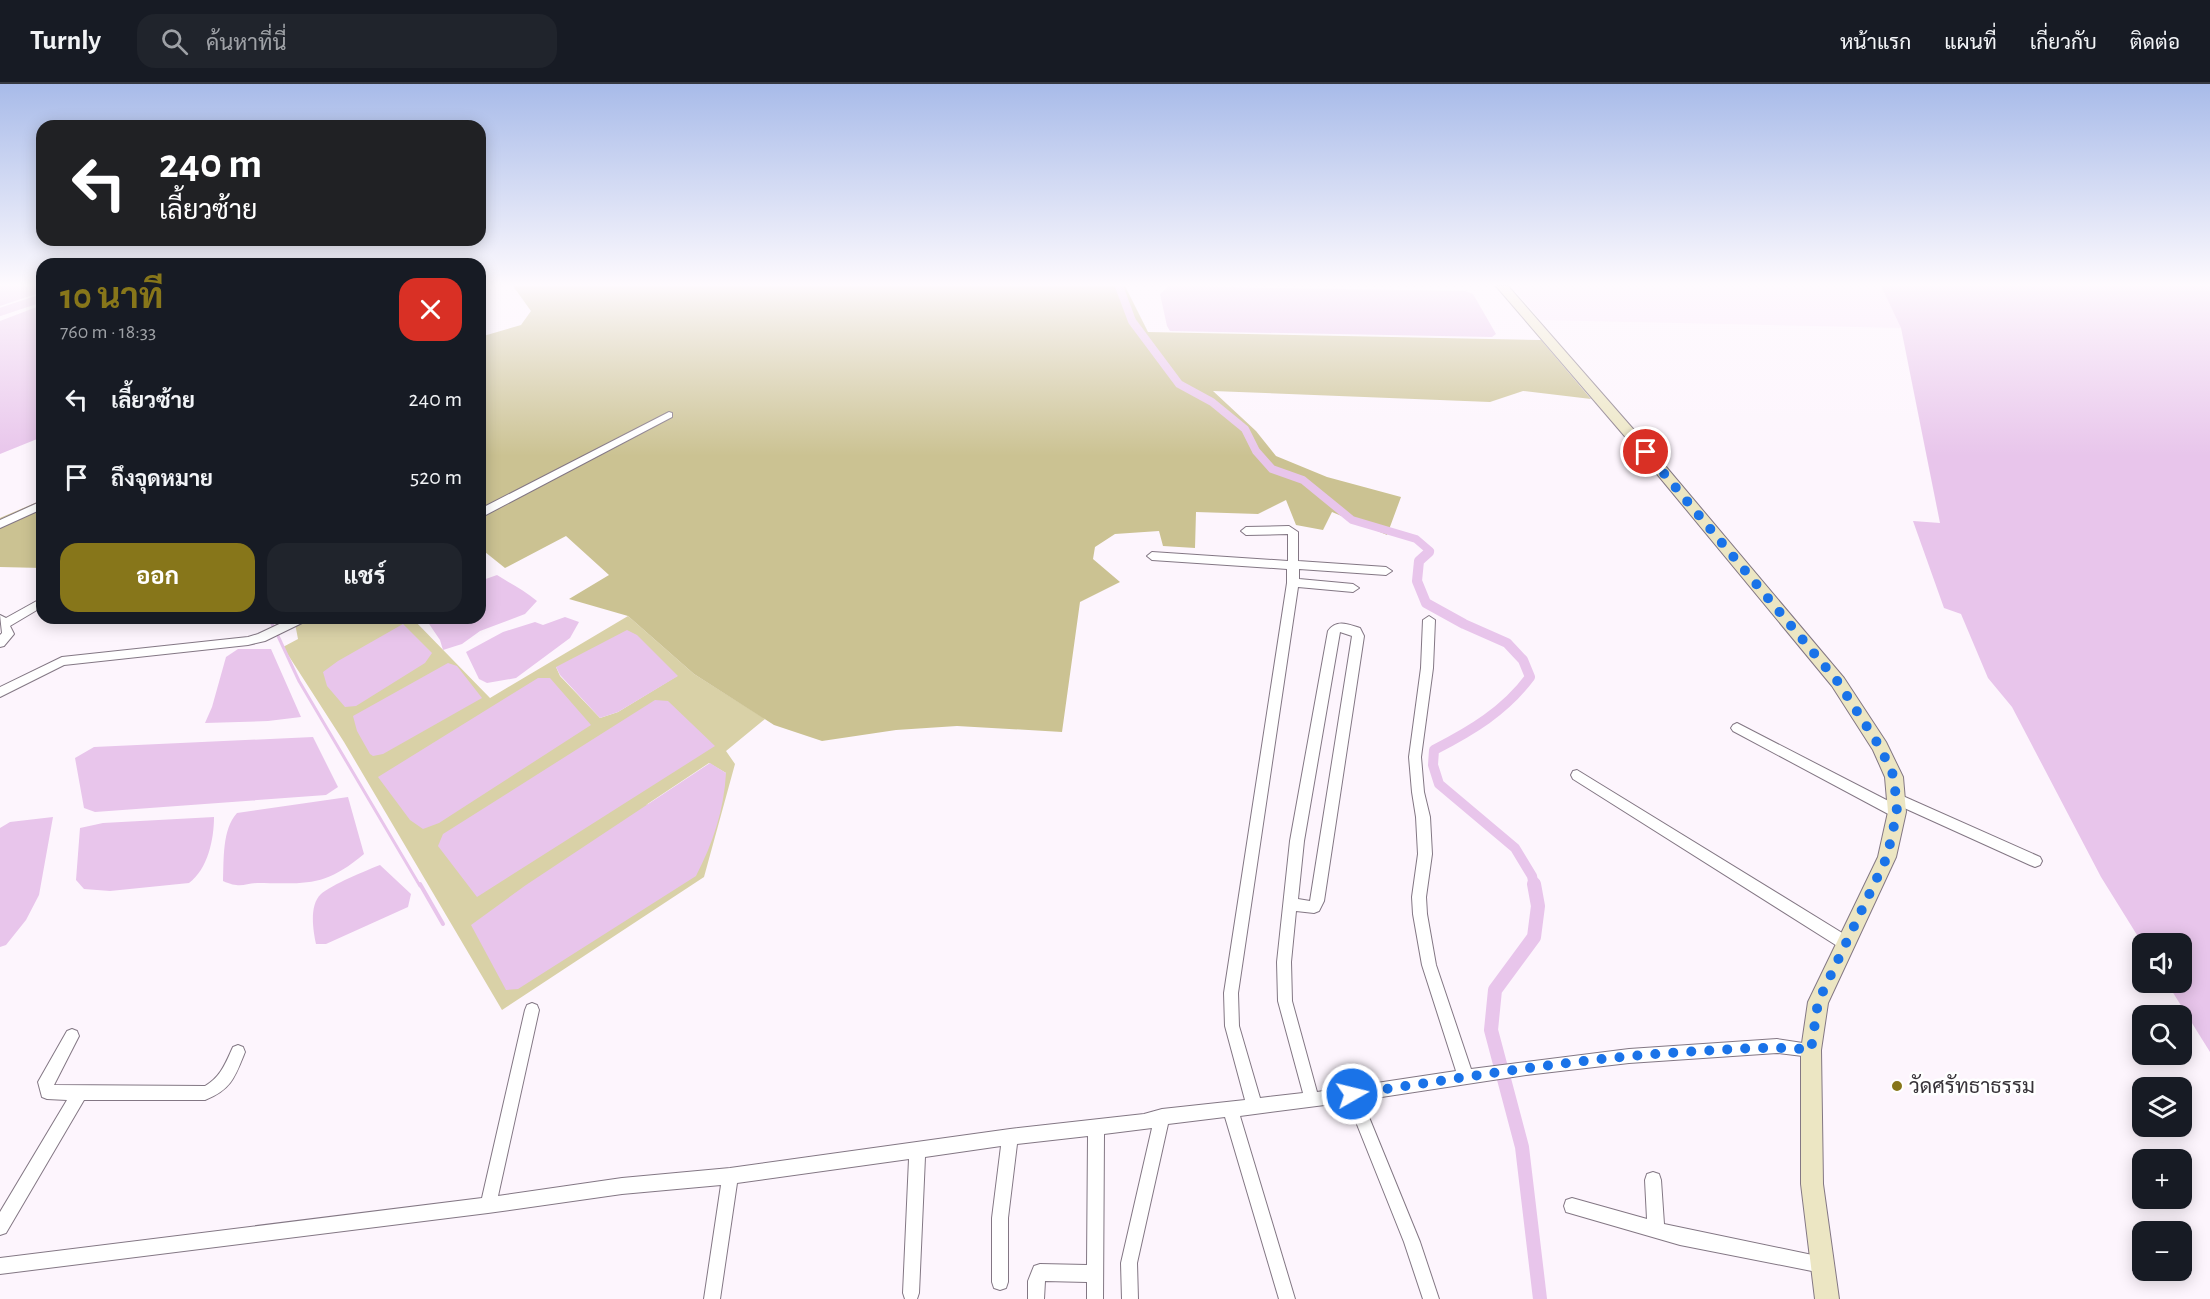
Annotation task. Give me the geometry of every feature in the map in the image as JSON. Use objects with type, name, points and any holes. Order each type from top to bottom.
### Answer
[{"type":"street","points":[[1551,343],[1838,682],[1880,747],[1894,777],[1896,805],[1887,857],[1818,1002],[1811,1050],[1812,1184],[1827,1299]]},
{"type":"street","points":[[486,511],[669,415]]},
{"type":"street","points":[[0,524],[36,508]]},
{"type":"street","points":[[1246,531],[1289,530],[1293,532],[1294,564],[1231,993],[1232,1026],[1255,1107]]},
{"type":"street","points":[[1152,556],[1386,571]]},
{"type":"street","points":[[1293,583],[1353,588]]},
{"type":"street","points":[[0,643],[8,634],[2,620],[36,605]]},
{"type":"street","points":[[1429,620],[1427,668],[1415,757],[1424,832],[1424,872],[1419,897],[1420,914],[1429,965],[1468,1077]]},
{"type":"street","points":[[0,692],[62,661],[248,641],[261,638],[290,624]]},
{"type":"street","points":[[1292,905],[1314,906],[1317,901],[1358,636],[1356,631],[1337,627],[1334,631],[1297,841],[1292,905],[1284,962],[1285,1000],[1311,1100]]},
{"type":"street","points":[[1737,728],[1896,805],[2034,861]]},
{"type":"street","points":[[1577,775],[1847,944]]},
{"type":"street","points":[[488,1205],[532,1010]]},
{"type":"street","points":[[72,1036],[46,1082],[47,1092],[205,1093],[223,1084],[238,1052]]},
{"type":"street","points":[[0,1266],[622,1186],[730,1176],[1010,1137],[1311,1100],[1526,1068],[1629,1056],[1777,1046],[1811,1050]]},
{"type":"street","points":[[0,1227],[79,1093]]},
{"type":"street","points":[[1352,1094],[1412,1242],[1431,1299]]},
{"type":"street","points":[[1231,1110],[1287,1299]]},
{"type":"street","points":[[1130,1299],[1129,1263],[1162,1118]]},
{"type":"street","points":[[1095,1299],[1096,1128]]},
{"type":"street","points":[[1000,1281],[1000,1218],[1010,1137]]},
{"type":"street","points":[[911,1293],[917,1150]]},
{"type":"street","points":[[712,1299],[730,1176]]},
{"type":"street","points":[[1653,1180],[1656,1231]]},
{"type":"street","points":[[1572,1206],[1656,1231],[1822,1264]]},
{"type":"street","points":[[1036,1299],[1036,1281],[1040,1272],[1094,1274]]},
{"type":"shaded area","points":[[0,343],[36,343],[36,439],[0,454]]},
{"type":"shaded area","points":[[486,343],[1543,343],[1591,399],[1523,391],[1490,402],[1213,391],[1256,431],[1276,456],[1327,477],[1401,497],[1387,535],[1332,512],[1323,530],[1296,525],[1286,500],[1258,514],[1196,512],[1195,548],[1163,546],[1159,531],[1115,534],[1095,547],[1093,559],[1120,582],[1080,602],[1062,732],[957,726],[896,730],[822,741],[774,725],[694,674],[628,616],[569,599],[609,575],[566,536],[505,568],[486,553]]},
{"type":"shaded area","points":[[1904,343],[2210,343],[2210,1052],[2192,1023],[2192,1005],[2181,1005],[2173,993],[2192,993],[2192,933],[2136,933],[2101,877],[2012,707],[1988,678],[1961,614],[1944,608],[1913,521],[1940,523]]},
{"type":"shaded area","points":[[36,503],[36,568],[0,567],[0,518]]},
{"type":"shaded area","points":[[497,575],[537,601],[525,614],[480,631],[462,644],[443,650],[440,640],[429,624],[486,624],[486,579]]},
{"type":"shaded area","points":[[628,616],[694,674],[765,719],[726,751],[735,764],[704,877],[502,1010],[344,742],[283,647],[298,639],[295,624],[418,624],[490,698]],"holes":[[[556,667],[677,676],[618,712],[600,718],[560,676]],[[709,763],[726,773],[646,805]]]},
{"type":"shaded area","points":[[565,617],[579,622],[570,638],[516,678],[487,683],[479,679],[466,652],[503,632],[535,622],[543,625]]},
{"type":"shaded area","points":[[403,624],[432,653],[425,663],[356,706],[345,707],[327,686],[323,672]]},
{"type":"shaded area","points":[[627,630],[637,635],[678,676],[618,712],[600,718],[560,675],[556,667]]},
{"type":"shaded area","points":[[238,649],[271,649],[301,717],[268,721],[205,723],[212,707],[226,657]]},
{"type":"shaded area","points":[[448,663],[457,666],[482,698],[383,754],[373,756],[370,754],[357,731],[353,716]]},
{"type":"shaded area","points":[[538,678],[550,678],[591,725],[439,823],[423,829],[410,820],[378,777]]},
{"type":"shaded area","points":[[655,700],[668,701],[715,746],[477,897],[438,846],[443,834]]},
{"type":"shaded area","points":[[313,737],[338,787],[326,795],[95,812],[84,808],[75,758],[94,747]]},
{"type":"shaded area","points":[[710,763],[726,773],[725,787],[717,826],[696,876],[518,989],[506,990],[471,925],[526,885]]},
{"type":"shaded area","points":[[348,797],[364,854],[351,864],[328,877],[306,882],[240,885],[223,881],[226,836],[237,813]]},
{"type":"shaded area","points":[[53,817],[39,895],[26,920],[6,945],[0,947],[0,828],[10,822]]},
{"type":"shaded area","points":[[214,817],[209,853],[201,870],[189,883],[110,891],[84,889],[76,880],[80,828],[103,823]]},
{"type":"shaded area","points":[[380,865],[411,894],[408,907],[326,944],[316,944],[313,911],[321,894],[341,882]]},
{"type":"waterway","points":[[1148,343],[1179,384],[1212,402],[1245,429],[1256,451],[1272,469],[1303,480],[1352,520],[1416,539],[1429,552]]},
{"type":"waterway","points":[[1429,552],[1419,561],[1417,581],[1426,603],[1464,624],[1507,643],[1523,660],[1530,677],[1498,710],[1434,750],[1433,765],[1439,784],[1515,848],[1532,876],[1534,886]]},
{"type":"waterway","points":[[278,636],[299,681],[420,886]]},
{"type":"waterway","points":[[420,884],[443,924]]},
{"type":"waterway","points":[[1534,884],[1538,906],[1534,937],[1495,990],[1491,1030],[1522,1147],[1540,1299]]},
{"type":"place","name":"วัดศรัทธาธรรม","points":[[1897,1086]]},
{"type":"route","points":[[1352,1094],[1526,1068],[1629,1056],[1777,1046],[1811,1050],[1818,1002],[1844,952],[1887,857],[1897,812],[1894,777],[1880,747],[1838,682],[1646,452]]}]
